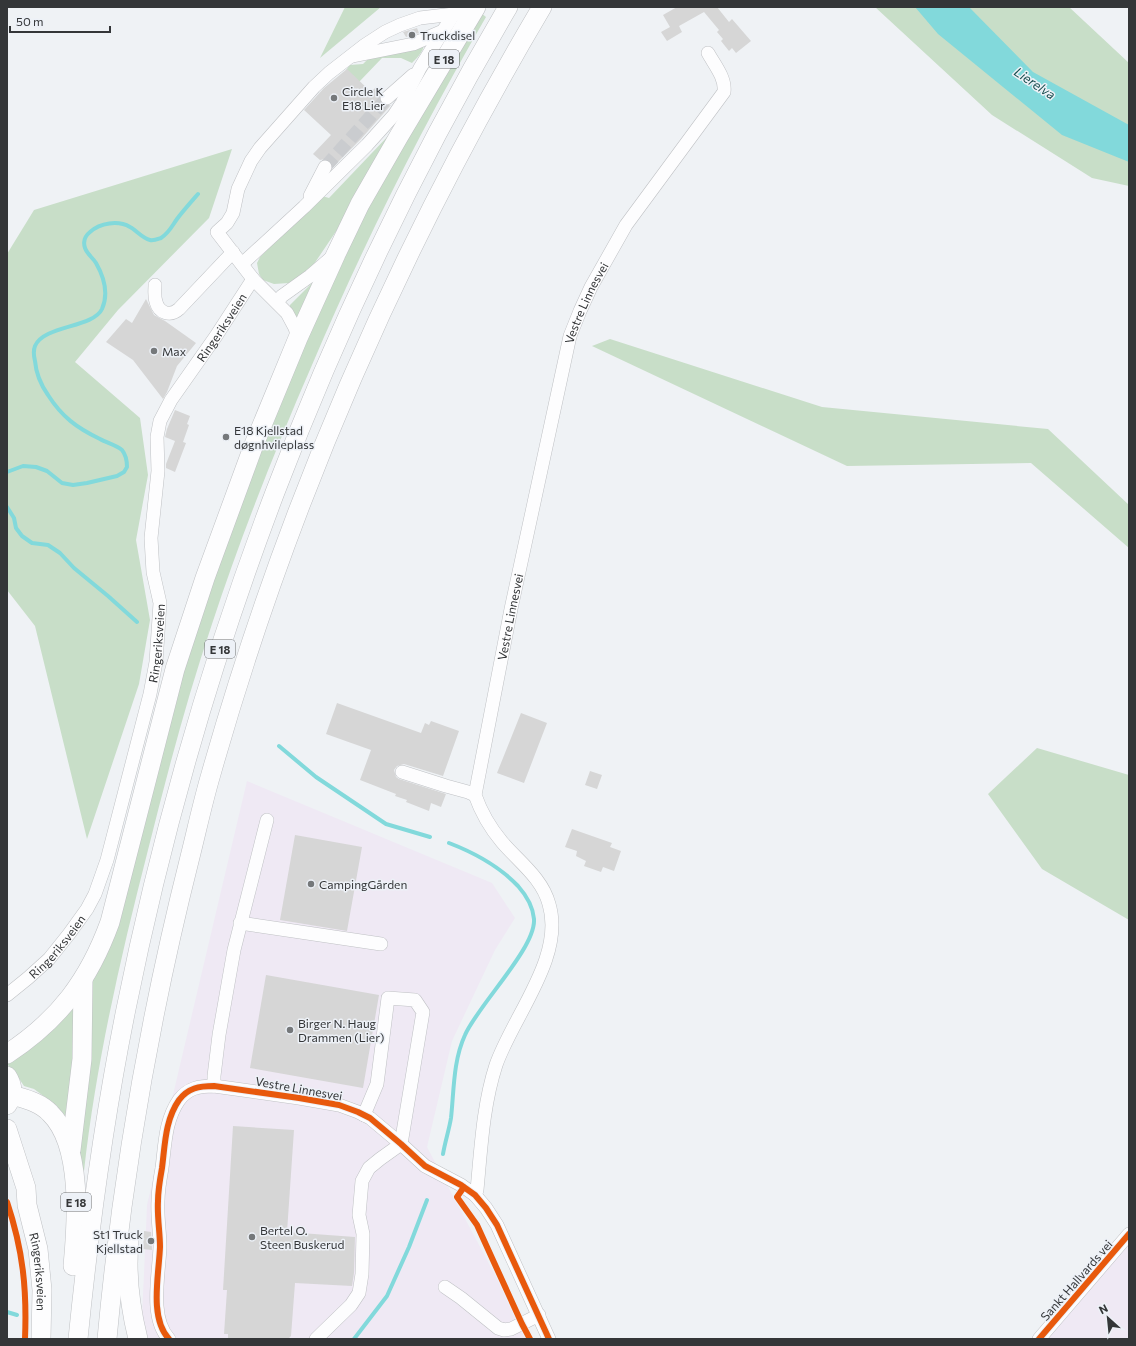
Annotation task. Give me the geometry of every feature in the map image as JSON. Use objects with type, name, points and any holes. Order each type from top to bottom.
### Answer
[{"type":"highway","name":"E 18","points":[[7,1054],[57,1013],[83,980],[101,947],[110,922],[170,688],[205,578],[251,454],[298,338],[360,204],[476,7]]},
{"type":"highway","name":"E 18","points":[[78,1339],[92,1213],[107,1112],[127,1003],[172,810],[190,744],[225,632],[248,565],[292,448],[348,316],[392,223],[432,144],[508,7]]},
{"type":"highway","name":"E 18","points":[[107,1339],[130,1149],[154,1013],[174,917],[206,791],[238,686],[279,564],[323,446],[365,349],[400,271],[468,136],[514,53],[542,7]]},
{"type":"highway","name":"E 18","points":[[70,1152],[83,1048],[83,980]]},
{"type":"highway","points":[[7,1076],[11,1083],[9,1100]]},
{"type":"highway","name":"E 18","points":[[9,1100],[34,1102],[51,1113],[64,1132],[70,1152],[76,1203],[74,1250],[68,1310],[73,1339]]},
{"type":"highway","name":"Ringeriksveien","points":[[7,1129],[26,1188],[27,1205],[38,1249],[41,1270],[42,1339]]},
{"type":"highway","name":"E 18","points":[[130,1149],[137,1183],[129,1245],[128,1279],[132,1313],[138,1339]]},
{"type":"highway","name":"Ringeriksveien","points":[[7,1167],[17,1190],[27,1205]]},
{"type":"street","points":[[298,338],[288,313],[253,279],[217,232],[227,223],[233,213],[238,189],[244,175],[260,148],[314,87],[348,57],[385,32],[406,23],[422,13],[459,11]]},
{"type":"street","points":[[242,264],[304,207],[367,145],[394,115],[420,68],[443,31],[459,11]]},
{"type":"street","points":[[348,57],[413,44],[443,31]]},
{"type":"street","name":"Vestre Linnesvei","points":[[475,795],[511,609],[570,336],[591,286],[626,225],[724,92],[725,86],[708,52]]},
{"type":"street","points":[[387,98],[420,68]]},
{"type":"street","points":[[304,207],[324,167]]},
{"type":"street","points":[[155,285],[155,301],[159,308],[165,312],[173,313],[179,309],[233,252]]},
{"type":"street","points":[[277,302],[282,296],[310,276],[336,254]]},
{"type":"street","name":"Ringeriksveien","points":[[7,995],[49,959],[70,934],[95,894],[107,860],[150,694],[156,662],[160,603],[153,572],[151,538],[158,471],[159,428],[164,412],[171,400],[216,336],[253,279]]},
{"type":"street","points":[[402,772],[475,795],[486,820],[501,841],[531,872],[543,888],[549,904],[552,928],[550,947],[544,964],[497,1064],[488,1096],[477,1190],[475,1195]]},
{"type":"street","points":[[214,1086],[214,1076],[229,976],[240,923],[267,820]]},
{"type":"street","points":[[240,923],[381,944]]},
{"type":"street","points":[[316,1339],[351,1305],[360,1293],[363,1234],[359,1215],[362,1182],[369,1168],[401,1144],[423,1012],[415,1000],[388,998],[377,1084],[364,1115]]},
{"type":"street","name":"Vestre Linnesvei","points":[[169,1339],[165,1335],[160,1323],[157,1295],[160,1247],[158,1202],[168,1123],[176,1106],[184,1095],[201,1086],[214,1086],[339,1105],[370,1118],[425,1166],[461,1185],[475,1195],[486,1208],[497,1225],[549,1339]]},
{"type":"street","name":"Sankt Hallvards vei","points":[[1039,1339],[1129,1234]]},
{"type":"street","points":[[445,1287],[498,1328],[504,1330],[511,1330],[539,1315]]},
{"type":"shaded area","points":[[247,781],[492,883],[515,918],[495,950],[452,1041],[427,1147],[521,1324],[527,1339],[148,1339],[142,1318],[147,1205]]},
{"type":"shaded area","points":[[1129,1233],[1129,1339],[1040,1339]]},
{"type":"green space","points":[[345,7],[381,7],[320,58]]},
{"type":"green space","points":[[875,7],[1069,7],[1129,63],[1129,186],[1092,178],[992,115]]},
{"type":"green space","points":[[481,13],[486,17],[462,59],[394,188],[331,320],[272,461],[223,591],[194,680],[178,736],[128,929],[102,1050],[84,1171],[82,1172],[77,1145],[88,992],[175,693],[216,565],[264,438],[367,204]]},
{"type":"green space","points":[[424,44],[422,52],[412,63],[401,58],[382,58],[359,82],[346,70],[350,65],[363,64],[370,57]]},
{"type":"green space","points":[[440,47],[443,48],[343,221],[312,267],[289,283],[274,284],[263,280],[259,274],[257,263],[260,257],[322,196],[329,198],[390,134]]},
{"type":"green space","points":[[232,149],[209,218],[118,310],[75,362],[140,418],[148,475],[136,540],[150,620],[139,684],[87,839],[35,626],[7,590],[7,254],[34,210]]},
{"type":"green space","points":[[313,282],[315,283],[297,318],[290,308],[290,305]]},
{"type":"green space","points":[[610,339],[822,407],[1048,429],[1129,505],[1129,548],[1031,463],[847,466],[592,346]]},
{"type":"green space","points":[[1037,748],[1129,775],[1129,920],[1042,869],[988,794]]},
{"type":"green space","points":[[74,1003],[76,1040],[67,1121],[57,1106],[34,1089],[24,1086],[14,1071],[7,1064],[7,1060]]},
{"type":"water","name":"Lierelva","points":[[915,7],[969,7],[1033,72],[1129,125],[1129,162],[1062,135],[938,34]]},
{"type":"building","points":[[677,7],[717,7],[729,22],[732,19],[751,41],[736,53],[732,48],[729,51],[721,41],[723,39],[717,32],[719,30],[704,12],[679,26],[682,32],[667,41],[661,32],[670,27],[663,15]]},
{"type":"building","points":[[417,28],[419,33],[406,37],[403,32]]},
{"type":"building","points":[[347,69],[371,92],[376,87],[381,93],[379,99],[381,104],[385,106],[391,105],[361,139],[333,167],[329,160],[320,160],[313,154],[331,135],[304,110],[324,88]]},
{"type":"building","name":"Max","points":[[146,299],[154,315],[196,343],[177,366],[163,399],[133,360],[106,342],[126,319],[132,323]]},
{"type":"building","points":[[175,410],[190,416],[187,424],[189,425],[183,442],[186,443],[175,472],[166,468],[166,464],[175,441],[165,437]]},
{"type":"building","points":[[337,703],[421,733],[425,723],[429,725],[431,721],[459,731],[443,776],[404,764],[397,766],[394,770],[396,777],[399,779],[446,794],[441,807],[431,803],[429,811],[406,802],[407,800],[395,796],[396,794],[360,780],[371,750],[326,734]]},
{"type":"building","points":[[521,713],[547,723],[524,783],[497,773]]},
{"type":"building","points":[[590,771],[602,775],[597,789],[585,785]]},
{"type":"building","points":[[572,829],[612,843],[610,847],[621,851],[614,871],[603,867],[601,872],[584,866],[586,861],[576,856],[577,851],[565,847]]},
{"type":"building","points":[[295,835],[362,847],[347,931],[280,920]]},
{"type":"building","points":[[266,975],[379,995],[363,1088],[250,1068]]},
{"type":"building","points":[[233,1126],[294,1130],[287,1232],[355,1237],[354,1273],[352,1286],[295,1283],[291,1336],[288,1339],[233,1339],[228,1338],[228,1334],[224,1334],[227,1290],[223,1290]]},
{"type":"building","points":[[144,1231],[151,1232],[152,1250],[143,1249]]},
{"type":"waterway","points":[[7,472],[23,466],[36,467],[47,471],[62,483],[73,485],[117,476],[124,472],[127,467],[127,462],[122,450],[77,426],[53,403],[43,387],[38,374],[34,356],[34,348],[40,339],[48,334],[89,320],[97,315],[102,309],[105,297],[105,285],[99,268],[84,246],[84,241],[88,234],[99,226],[115,223],[130,227],[144,238],[150,240],[161,238],[168,232],[179,216],[198,194]]},
{"type":"waterway","points":[[7,507],[14,518],[16,528],[22,536],[32,543],[48,545],[60,553],[74,568],[137,622]]},
{"type":"waterway","points":[[279,746],[316,777],[386,824],[430,837]]},
{"type":"waterway","points":[[443,1154],[451,1118],[456,1066],[461,1045],[472,1023],[526,945],[532,931],[534,919],[531,906],[526,897],[511,879],[495,866],[468,851],[449,843]]},
{"type":"waterway","points":[[354,1339],[387,1296],[409,1247],[427,1200]]},
{"type":"waterway","points":[[7,1312],[17,1315]]},
{"type":"tunnel","points":[[325,167],[387,98]]},
{"type":"cycle path","points":[[169,1339],[159,1320],[157,1308],[157,1282],[160,1247],[158,1213],[159,1184],[166,1133],[174,1108],[182,1096],[194,1088],[203,1086],[214,1086],[339,1105],[370,1118],[425,1166],[461,1185],[475,1195],[486,1208],[497,1225],[549,1339]]},
{"type":"cycle path","points":[[464,1187],[457,1197],[477,1225],[530,1339]]},
{"type":"cycle path","points":[[7,1202],[17,1237],[23,1270],[25,1339]]},
{"type":"cycle path","points":[[1039,1339],[1129,1234]]},
{"type":"place","name":"Truckdisel","points":[[412,35]]},
{"type":"place","name":"Circle K E18 Lier","points":[[334,98]]},
{"type":"place","name":"Max","points":[[154,351]]},
{"type":"place","name":"E18 Kjellstad døgnhvileplass","points":[[226,437]]},
{"type":"place","name":"CampingGården","points":[[311,884]]},
{"type":"place","name":"Birger N. Haug Drammen (Lier)","points":[[290,1030]]},
{"type":"place","name":"Bertel O. Steen Buskerud","points":[[252,1237]]},
{"type":"place","name":"St1 Truck Kjellstad","points":[[151,1241]]}]
